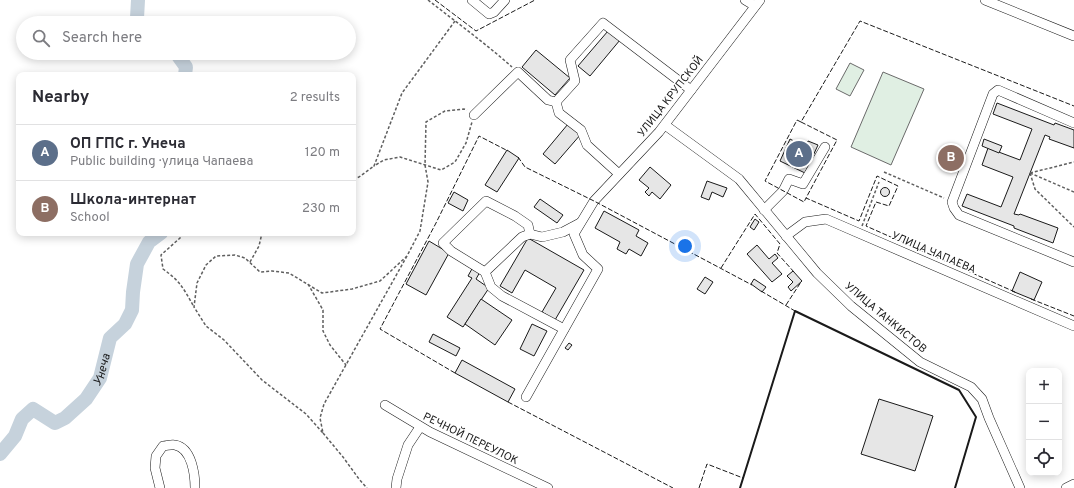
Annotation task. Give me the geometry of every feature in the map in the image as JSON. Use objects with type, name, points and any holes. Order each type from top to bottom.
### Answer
[{"type":"street","points":[[472,0],[489,14],[494,12],[505,0]]},
{"type":"street","points":[[745,0],[758,3]]},
{"type":"street","points":[[985,0],[1074,36]]},
{"type":"street","name":"УЛИЦА КРУПСКОЙ","points":[[581,222],[594,202],[664,125],[758,3]]},
{"type":"street","points":[[556,102],[575,81],[570,60],[603,23],[691,90]]},
{"type":"street","points":[[474,115],[518,72],[548,100],[556,102]]},
{"type":"street","points":[[1073,258],[959,215],[952,202],[992,94],[998,90],[1074,123]]},
{"type":"street","points":[[556,102],[559,113],[580,130],[587,145],[619,174]]},
{"type":"street","name":"УЛИЦА ТАНКИСТОВ","points":[[664,125],[739,179],[817,273],[851,306],[920,362],[971,387],[982,400],[1020,488]]},
{"type":"street","points":[[764,210],[784,191],[788,179],[803,184],[825,147]]},
{"type":"street","points":[[530,234],[528,225],[515,216],[486,201],[443,243],[451,251],[485,272],[491,287],[502,296],[564,329]]},
{"type":"street","name":"УЛИЦА ЧАПАЕВА","points":[[786,236],[805,222],[826,219],[1074,326]]},
{"type":"street","points":[[485,272],[522,237],[530,234],[542,237],[563,232],[581,222]]},
{"type":"street","points":[[526,397],[598,269],[583,255],[574,234],[581,222]]},
{"type":"street","name":"РЕЧНОЙ ПЕРЕУЛОК","points":[[385,405],[420,427],[548,488]]},
{"type":"street","points":[[396,488],[397,479],[408,445],[420,427]]},
{"type":"street","points":[[160,488],[155,468],[156,456],[163,446],[175,444],[185,450],[190,459],[194,474],[195,488]]},
{"type":"street","points":[[1066,488],[1074,484]]},
{"type":"path","points":[[428,0],[455,22],[470,31],[518,72]]},
{"type":"path","points":[[374,166],[402,93],[455,22]]},
{"type":"path","points":[[323,433],[320,418],[324,404],[420,231],[428,182],[425,165],[426,122],[444,111],[464,109],[474,115],[466,143],[455,162],[441,170],[425,165],[400,157],[384,160],[356,178]]},
{"type":"path","points":[[1030,173],[1074,162]]},
{"type":"path","points":[[884,172],[952,202]]},
{"type":"path","points":[[1030,173],[1074,192]]},
{"type":"path","points":[[1030,173],[1035,189],[1074,227]]},
{"type":"path","points":[[859,233],[879,182]]},
{"type":"path","points":[[181,236],[161,256],[163,269],[174,276],[183,287],[206,326],[224,340],[262,380],[306,414],[367,488]]},
{"type":"path","points":[[249,262],[260,246],[262,236]]},
{"type":"path","points":[[194,307],[197,283],[206,265],[216,256],[234,255],[245,258],[260,272],[272,271],[289,273],[322,293],[352,289],[380,281],[407,256]]},
{"type":"path","points":[[308,284],[323,310],[324,331],[330,345],[346,366]]},
{"type":"green space","points":[[850,63],[864,70],[850,96],[836,89]]},
{"type":"green space","points":[[883,72],[924,89],[891,165],[851,147]]},
{"type":"building","points":[[608,31],[620,40],[590,76],[578,66]]},
{"type":"building","points":[[536,50],[570,78],[555,95],[522,67]]},
{"type":"building","points":[[997,103],[1054,125],[1055,123],[1074,130],[1074,148],[1049,139],[1050,137],[1045,135],[1014,214],[1020,214],[1058,228],[1053,243],[962,206],[967,194],[1001,207],[1013,177],[982,165],[988,148],[1020,160],[1032,129],[993,114]]},
{"type":"building","points":[[568,124],[581,134],[555,164],[543,154]]},
{"type":"building","points":[[790,139],[805,147],[808,141],[818,145],[805,173],[780,161]]},
{"type":"building","points":[[984,139],[1002,146],[999,153],[982,146]]},
{"type":"building","points":[[507,150],[519,158],[497,192],[485,185]]},
{"type":"building","points":[[650,167],[671,185],[660,199],[652,192],[649,196],[645,192],[649,188],[639,180]]},
{"type":"building","points":[[707,181],[727,188],[723,197],[712,192],[709,200],[701,197]]},
{"type":"building","points":[[885,187],[890,192],[885,197],[880,192]]},
{"type":"building","points":[[454,192],[468,200],[463,211],[448,203]]},
{"type":"building","points":[[540,199],[563,215],[557,223],[534,207]]},
{"type":"building","points":[[604,211],[639,230],[636,236],[648,243],[641,256],[629,249],[626,254],[617,249],[620,242],[595,228]]},
{"type":"building","points":[[755,219],[759,222],[754,230],[750,227]]},
{"type":"building","points":[[528,238],[584,270],[555,320],[542,312],[556,288],[525,270],[512,293],[500,286]]},
{"type":"building","points":[[429,241],[449,253],[426,295],[406,284]]},
{"type":"building","points":[[757,245],[769,259],[775,254],[778,258],[772,263],[782,274],[772,282],[747,254]]},
{"type":"building","points":[[473,267],[480,272],[476,279],[489,288],[463,327],[447,317],[472,278],[468,276]]},
{"type":"building","points":[[793,271],[802,281],[791,291],[788,287],[793,282],[787,276]]},
{"type":"building","points":[[1020,272],[1042,282],[1034,300],[1012,291]]},
{"type":"building","points":[[705,277],[713,282],[705,294],[697,289]]},
{"type":"building","points":[[754,279],[766,287],[762,292],[751,284]]},
{"type":"building","points":[[481,299],[512,320],[495,345],[465,324]]},
{"type":"building","points":[[532,324],[547,331],[534,356],[520,349]]},
{"type":"building","points":[[433,334],[460,348],[456,356],[429,342]]},
{"type":"building","points":[[569,343],[572,345],[568,350],[565,348]]},
{"type":"building","points":[[462,360],[515,389],[508,402],[455,373]]},
{"type":"building","points":[[879,399],[933,416],[915,471],[861,454]]},
{"type":"waterway","name":"Унеча","points":[[137,16],[138,0]]},
{"type":"waterway","name":"Унеча","points":[[181,60],[186,67],[185,72]]},
{"type":"waterway","name":"Унеча","points":[[0,454],[15,436],[22,419],[33,409],[55,423],[65,418],[86,399],[100,378],[110,338],[125,324],[132,310],[137,264],[149,242],[157,236]]},
{"type":"fence","points":[[435,0],[476,31],[535,0]]},
{"type":"fence","points":[[1015,292],[866,226],[876,202],[889,206],[898,186],[877,176],[859,221],[806,198],[837,140],[801,122],[860,21],[1074,106]]},
{"type":"fence","points":[[801,122],[797,120],[765,181],[804,202],[806,198]]},
{"type":"fence","points":[[455,373],[380,329],[436,223],[479,136],[508,151]]},
{"type":"fence","points":[[518,157],[525,167],[594,201],[752,285]]},
{"type":"fence","points":[[721,268],[755,214],[780,244],[777,253],[794,272]]},
{"type":"fence","points":[[786,305],[801,282]]},
{"type":"fence","points":[[761,291],[795,311]]},
{"type":"fence","points":[[1031,299],[1074,316]]},
{"type":"fence","points":[[508,402],[673,488]]},
{"type":"fence","points":[[699,488],[707,464],[743,478]]},
{"type":"wall","points":[[740,488],[795,311],[959,390],[976,417],[955,488]]},
{"type":"place","name":"ОП ГПС г. Унеча","points":[[799,154]]},
{"type":"place","name":"Школа-интернат","points":[[951,158]]}]
